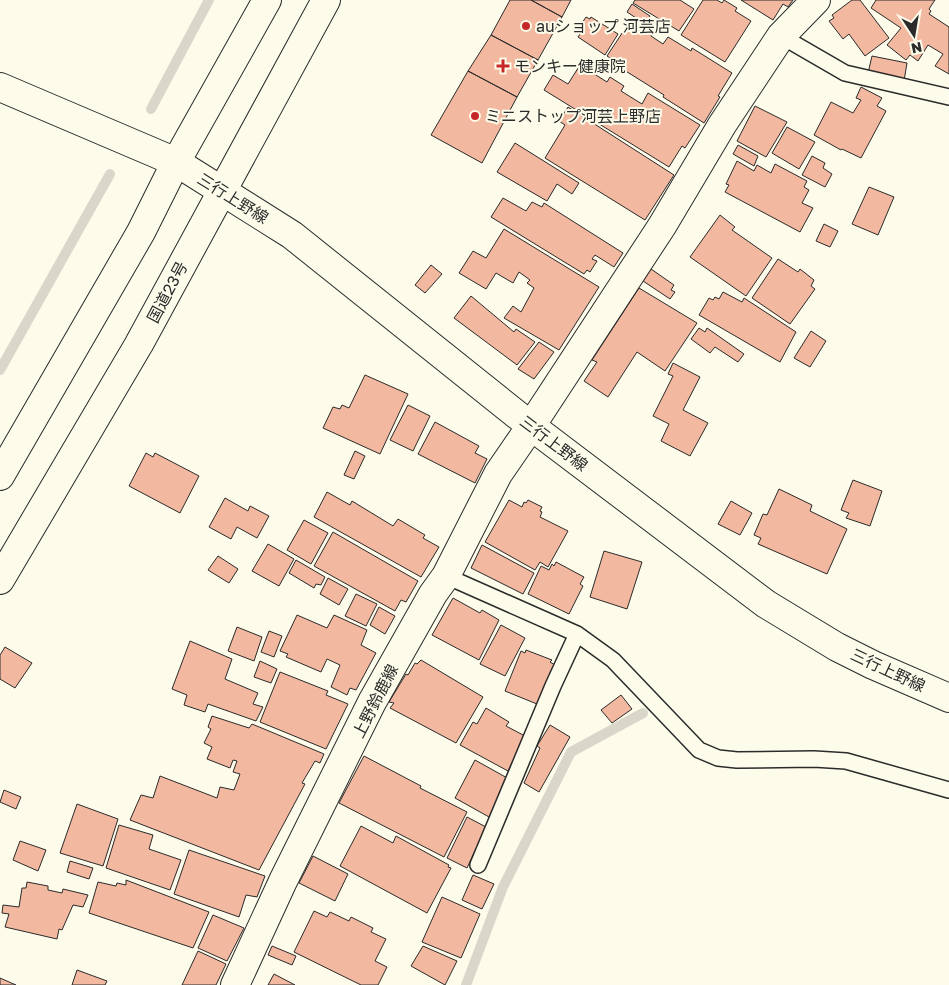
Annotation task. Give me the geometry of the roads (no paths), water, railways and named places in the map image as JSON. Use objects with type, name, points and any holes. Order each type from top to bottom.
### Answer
[{"type":"main road","points":[[0,476],[142,232],[176,162],[266,0]]},
{"type":"main road","name":"国道23号","points":[[0,580],[139,344],[326,0]]},
{"type":"main road","name":"上野鈴鹿線","points":[[235,985],[283,881],[372,702],[433,594],[446,576],[498,474],[662,226],[722,125],[781,36],[816,0]]},
{"type":"main road","name":"三行上野線","points":[[0,87],[176,162],[292,235],[531,426],[773,609],[793,622],[864,660],[949,698]]},
{"type":"lane","points":[[781,36],[845,73],[949,97]]},
{"type":"lane","points":[[446,576],[577,634],[613,660],[699,750],[718,758],[737,760],[814,759],[846,761],[949,790]]},
{"type":"lane","points":[[478,865],[577,634]]},
{"type":"waterway","points":[[151,109],[209,0]]},
{"type":"waterway","points":[[0,370],[110,174]]},
{"type":"waterway","points":[[466,985],[503,887],[571,752],[643,713]]},
{"type":"place","name":"auショップ 河芸店","points":[[526,26]]},
{"type":"place","name":"モンキー健康院","points":[[503,66]]},
{"type":"place","name":"ミニストップ河芸上野店","points":[[475,116]]}]
